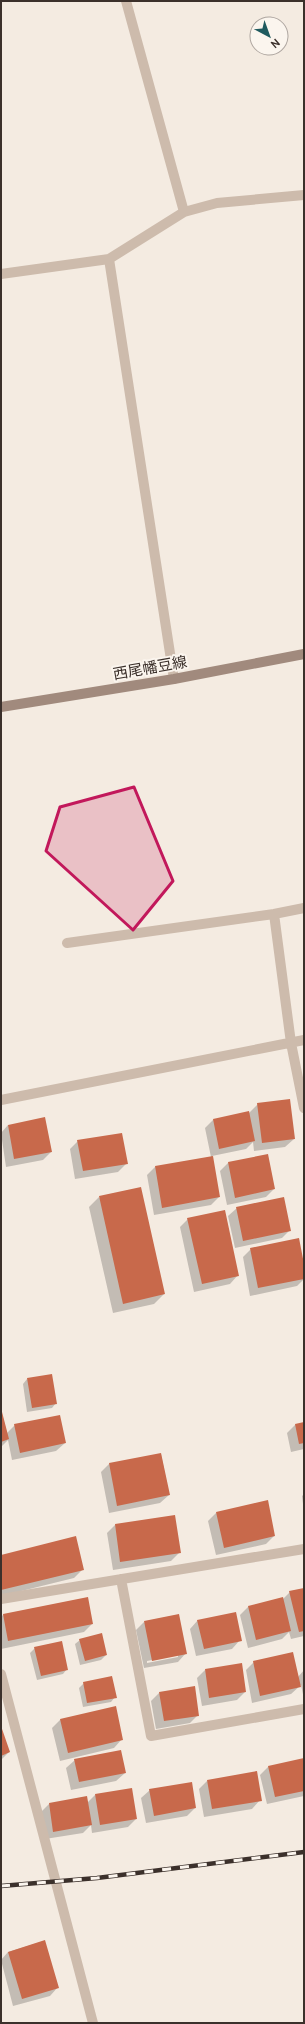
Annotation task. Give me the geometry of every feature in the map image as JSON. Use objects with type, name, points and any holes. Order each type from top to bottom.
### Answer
[{"type":"main road","name":"西尾幡豆線","points":[[1,707],[174,679],[304,654]]},
{"type":"street","points":[[126,1],[184,212]]},
{"type":"street","points":[[1,274],[109,259],[184,212],[217,203],[304,195]]},
{"type":"street","points":[[109,259],[174,679]]},
{"type":"street","points":[[67,943],[274,914],[304,908]]},
{"type":"street","points":[[274,914],[291,1042],[304,1108]]},
{"type":"street","points":[[1,1100],[304,1040]]},
{"type":"street","points":[[1,1599],[304,1549]]},
{"type":"street","points":[[121,1579],[151,1736],[304,1709]]},
{"type":"street","points":[[1,1674],[93,2023]]},
{"type":"highlighted area","points":[[134,787],[173,881],[133,930],[46,851],[60,807]]},
{"type":"building","points":[[290,1099],[295,1139],[262,1143],[257,1103]]},
{"type":"building","points":[[249,1111],[255,1141],[219,1149],[213,1119]]},
{"type":"building","points":[[45,1117],[52,1152],[14,1159],[8,1125]]},
{"type":"building","points":[[122,1133],[128,1164],[83,1171],[77,1140]]},
{"type":"building","points":[[268,1154],[275,1189],[235,1198],[228,1162]]},
{"type":"building","points":[[213,1156],[220,1197],[162,1208],[155,1166]]},
{"type":"building","points":[[141,1187],[165,1294],[123,1304],[99,1196]]},
{"type":"building","points":[[284,1197],[291,1231],[243,1241],[236,1207]]},
{"type":"building","points":[[225,1210],[239,1276],[202,1284],[187,1218]]},
{"type":"building","points":[[299,1238],[304,1264],[304,1279],[258,1288],[250,1248]]},
{"type":"building","points":[[52,1374],[57,1404],[32,1408],[27,1378]]},
{"type":"building","points":[[1,1408],[9,1439],[1,1442]]},
{"type":"building","points":[[60,1415],[66,1443],[20,1453],[14,1424]]},
{"type":"building","points":[[304,1422],[304,1443],[299,1444],[295,1424]]},
{"type":"building","points":[[161,1453],[170,1495],[117,1506],[109,1463]]},
{"type":"building","points":[[268,1500],[275,1536],[224,1548],[216,1512]]},
{"type":"building","points":[[175,1515],[181,1553],[120,1562],[115,1524]]},
{"type":"building","points":[[76,1536],[84,1570],[1,1590],[1,1555]]},
{"type":"building","points":[[304,1588],[304,1631],[299,1632],[289,1591]]},
{"type":"building","points":[[88,1597],[93,1624],[8,1641],[3,1614]]},
{"type":"building","points":[[283,1597],[291,1631],[256,1640],[248,1606]]},
{"type":"building","points":[[236,1612],[242,1641],[204,1649],[197,1620]]},
{"type":"building","points":[[179,1614],[187,1654],[152,1661],[144,1621]]},
{"type":"building","points":[[102,1633],[107,1655],[85,1661],[79,1639]]},
{"type":"building","points":[[62,1641],[68,1670],[41,1676],[34,1647]]},
{"type":"building","points":[[293,1652],[301,1687],[260,1696],[253,1661]]},
{"type":"building","points":[[242,1663],[246,1692],[209,1698],[205,1669]]},
{"type":"building","points":[[112,1676],[117,1698],[87,1703],[83,1682]]},
{"type":"building","points":[[195,1686],[199,1716],[164,1721],[159,1692]]},
{"type":"building","points":[[116,1706],[123,1740],[68,1753],[60,1719]]},
{"type":"building","points":[[1,1726],[10,1752],[1,1756]]},
{"type":"building","points":[[121,1750],[126,1773],[79,1782],[74,1759]]},
{"type":"building","points":[[304,1758],[304,1791],[275,1797],[268,1766]]},
{"type":"building","points":[[257,1771],[262,1801],[212,1809],[207,1780]]},
{"type":"building","points":[[192,1782],[196,1808],[154,1816],[149,1789]]},
{"type":"building","points":[[132,1788],[137,1819],[100,1825],[95,1794]]},
{"type":"building","points":[[87,1796],[92,1825],[53,1832],[49,1803]]},
{"type":"building","points":[[45,1940],[59,1988],[22,1999],[8,1952]]},
{"type":"railway","points":[[1,1886],[97,1878],[304,1852]]}]
